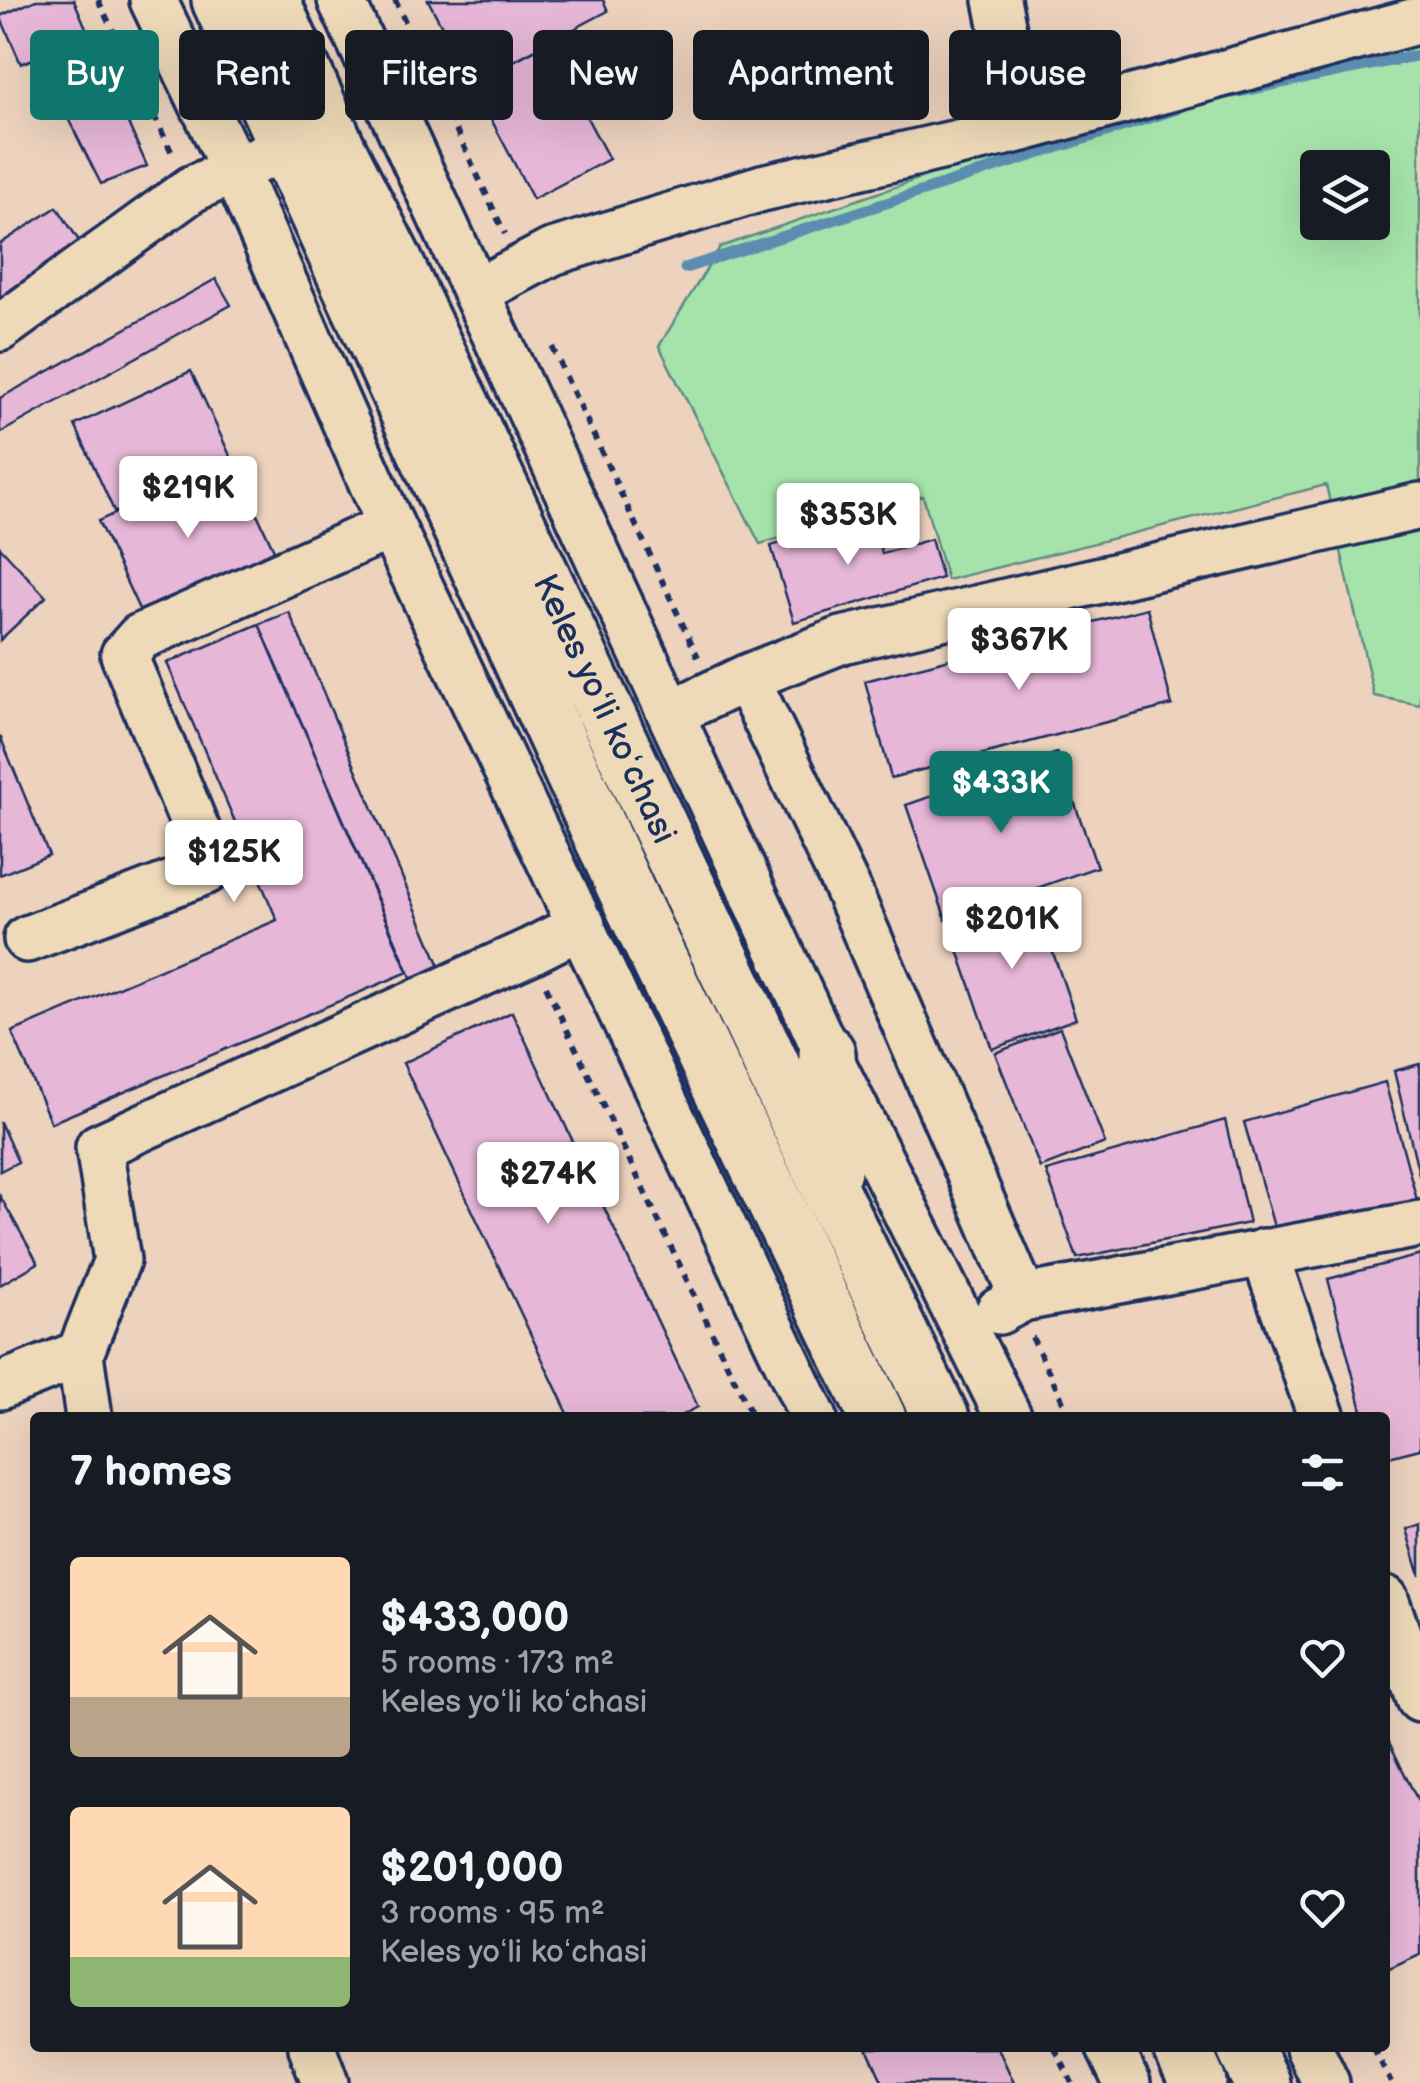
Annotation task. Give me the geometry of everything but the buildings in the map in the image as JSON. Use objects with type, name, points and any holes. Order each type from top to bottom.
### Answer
[{"type":"main road","name":"Keles yoʻli koʻchasi","points":[[220,0],[618,872],[875,1412]]},
{"type":"main road","name":"Keles yoʻli koʻchasi","points":[[270,0],[938,1412]]},
{"type":"main road","points":[[826,1053],[834,1198]]},
{"type":"main road","points":[[1184,2052],[1198,2083]]},
{"type":"main road","points":[[1246,2052],[1262,2083]]},
{"type":"street","points":[[153,0],[235,171],[391,526],[811,1412]]},
{"type":"street","name":"Keles yoʻli koʻchasi","points":[[341,0],[826,1053],[1006,1412]]},
{"type":"street","points":[[997,0],[1023,128]]},
{"type":"street","points":[[476,292],[552,252],[762,188],[1023,128],[1420,20]]},
{"type":"street","points":[[0,328],[192,190],[287,146]]},
{"type":"street","points":[[672,713],[842,640],[1420,506]]},
{"type":"street","points":[[27,939],[206,871],[204,848],[124,655],[140,637],[391,526]]},
{"type":"street","points":[[730,686],[847,888],[1024,1310]]},
{"type":"street","points":[[88,1412],[80,1354],[117,1260],[99,1147],[582,926]]},
{"type":"street","points":[[966,1326],[1264,1252],[1420,1224]]},
{"type":"street","points":[[1264,1252],[1320,1412]]},
{"type":"street","points":[[0,1386],[80,1354]]},
{"type":"street","points":[[1390,1613],[1420,1699]]},
{"type":"street","points":[[313,2052],[325,2083]]},
{"type":"street","points":[[1112,2052],[1127,2083]]},
{"type":"street","points":[[1311,2052],[1326,2083]]},
{"type":"path","points":[[98,0],[175,159]]},
{"type":"path","points":[[395,0],[494,204],[519,270]]},
{"type":"path","points":[[548,339],[730,686]]},
{"type":"path","points":[[1024,1310],[1068,1412]]},
{"type":"path","points":[[1057,2052],[1072,2083]]},
{"type":"path","points":[[1376,2052],[1391,2083]]},
{"type":"green space","points":[[1420,38],[1420,705],[1374,696],[1326,485],[947,580],[923,496],[760,544],[659,346],[720,247],[1090,120],[1121,120],[1121,109],[1242,68]]},
{"type":"waterway","points":[[1233,93],[1420,55]]},
{"type":"waterway","points":[[685,268],[1177,109]]}]
